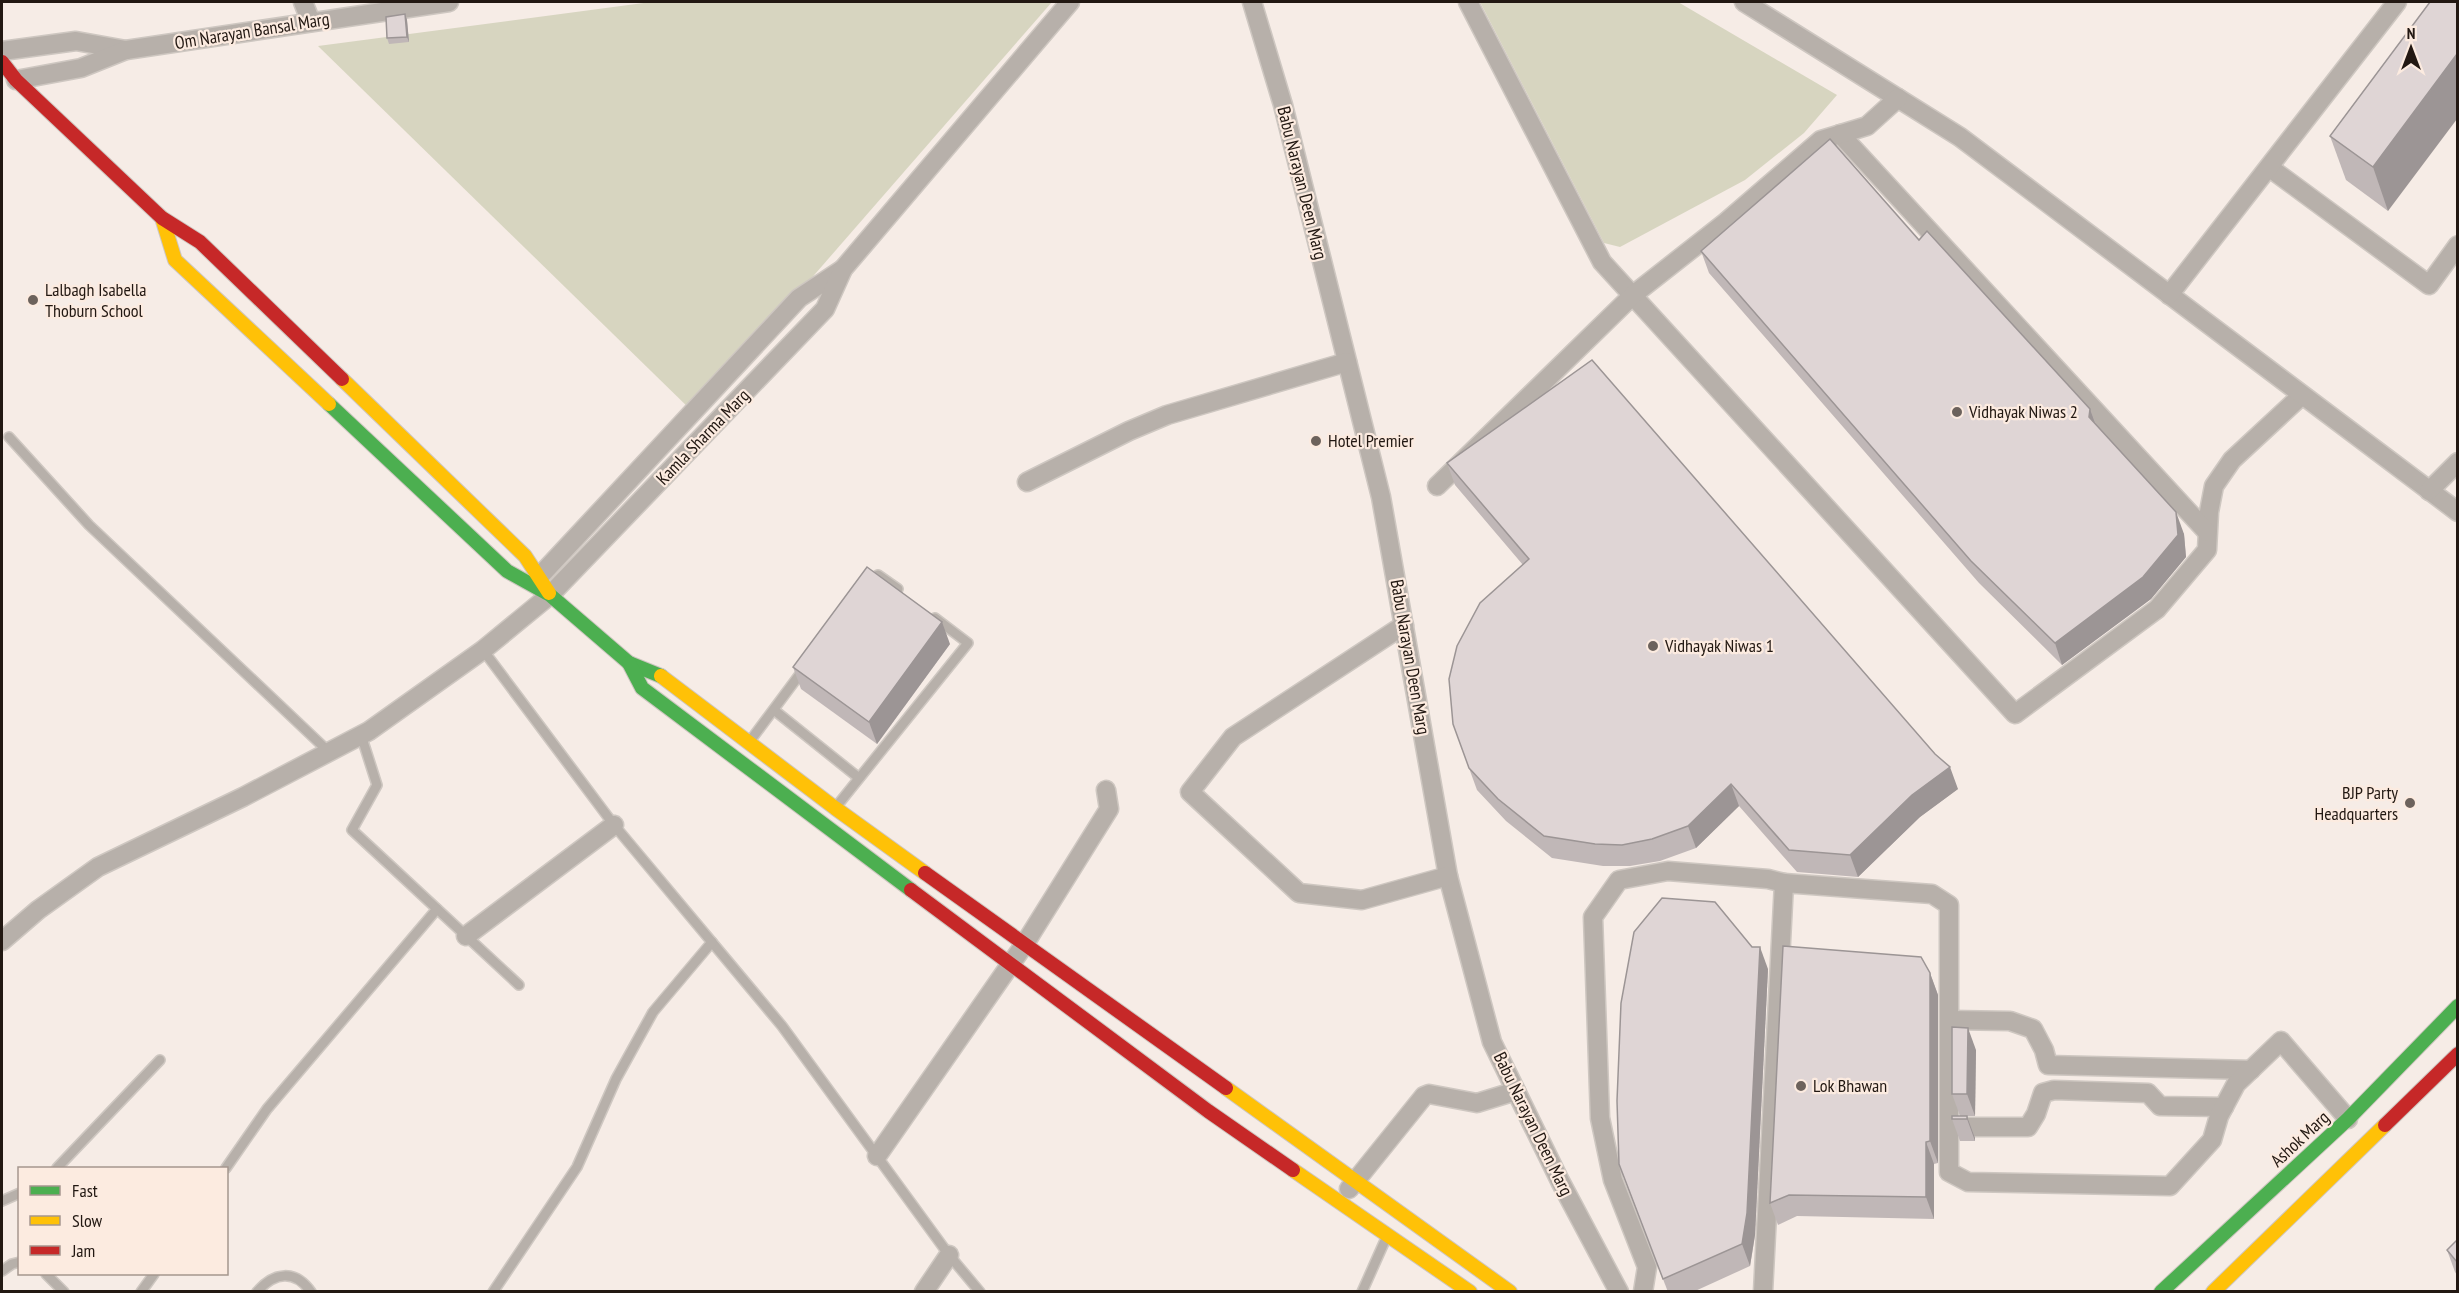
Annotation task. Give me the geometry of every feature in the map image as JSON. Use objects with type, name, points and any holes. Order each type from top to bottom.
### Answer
[{"type":"street","points":[[303,2],[311,22]]},
{"type":"street","name":"Om Narayan Bansal Marg","points":[[126,50],[449,2]]},
{"type":"street","name":"Kamla Sharma Marg","points":[[2,941],[38,910],[98,867],[243,797],[361,735],[483,650],[550,595],[825,309],[843,269],[1070,2]]},
{"type":"street","name":"Babu Narayan Deen Marg","points":[[1252,2],[1282,105],[1382,497],[1449,876],[1492,1042],[1560,1180],[1619,1292]]},
{"type":"street","points":[[1468,2],[1602,262],[2015,714],[2157,609],[2207,550],[2207,532],[2214,486],[2232,460],[2301,396]]},
{"type":"street","points":[[1744,2],[1960,137],[2457,512]]},
{"type":"street","points":[[2169,295],[2397,2]]},
{"type":"street","points":[[2,51],[76,42],[126,50]]},
{"type":"street","points":[[9,80],[81,68],[126,50]]},
{"type":"street","points":[[2,62],[9,80],[162,218],[200,242],[525,556],[550,595]]},
{"type":"street","points":[[1437,486],[1633,296],[1726,222],[1821,140],[1867,126],[1898,98]]},
{"type":"street","points":[[1840,134],[2207,532]]},
{"type":"street","points":[[2270,168],[2429,285],[2457,246]]},
{"type":"street","points":[[162,218],[175,260],[507,571],[550,595],[629,663],[659,675],[835,808],[1354,1182],[1392,1224],[1470,1292]]},
{"type":"street","name":"Kamla Sharma Marg","points":[[539,578],[799,298],[843,269]]},
{"type":"street","points":[[1027,482],[1129,430],[1167,415],[1347,362]]},
{"type":"street","points":[[689,416],[707,433]]},
{"type":"street","points":[[2429,491],[2457,462]]},
{"type":"street","points":[[1404,625],[1233,736],[1190,792],[1299,893],[1362,900],[1449,876]]},
{"type":"street","points":[[629,663],[642,688],[1160,1075],[1340,1203],[1392,1224],[1510,1292]]},
{"type":"street","points":[[877,1156],[1024,945],[1108,809],[1106,790]]},
{"type":"street","points":[[466,936],[614,825]]},
{"type":"street","points":[[1643,1292],[1647,1268],[1613,1180],[1600,1118],[1593,917],[1619,880],[1668,871],[1768,879],[1784,884],[1932,894],[1948,905],[1950,1020],[1948,1172],[1968,1182],[2170,1186],[2211,1140],[2236,1084],[2282,1041],[2358,1129]]},
{"type":"street","points":[[1762,1292],[1784,884]]},
{"type":"street","name":"Ashok Marg","points":[[2213,1292],[2358,1129],[2457,1006]]},
{"type":"street","points":[[1950,1020],[2010,1022],[2033,1029],[2044,1050],[2048,1065],[2251,1070]]},
{"type":"street","points":[[1160,1075],[1176,1054]]},
{"type":"street","name":"Ashok Marg","points":[[2161,1292],[2358,1129],[2457,1054]]},
{"type":"street","points":[[1950,1127],[2028,1127],[2036,1114],[2043,1093],[2054,1090],[2148,1093],[2160,1106],[2224,1107]]},
{"type":"street","points":[[1340,1203],[1354,1182],[1424,1096],[1429,1094],[1477,1103],[1516,1091]]},
{"type":"street","points":[[924,1292],[949,1255]]},
{"type":"lane","points":[[9,437],[89,525],[329,752]]},
{"type":"lane","points":[[859,593],[871,577],[878,574],[905,595]]},
{"type":"lane","points":[[823,824],[968,643],[923,609]]},
{"type":"lane","points":[[483,650],[614,825],[782,1026],[949,1255],[980,1292]]},
{"type":"lane","points":[[749,743],[807,664]]},
{"type":"lane","points":[[774,710],[859,777]]},
{"type":"lane","points":[[361,735],[377,785],[352,830],[519,985]]},
{"type":"lane","points":[[227,1167],[267,1109],[437,909]]},
{"type":"lane","points":[[493,1292],[577,1167],[616,1078],[653,1012],[712,942]]},
{"type":"lane","points":[[58,1167],[160,1059]]},
{"type":"lane","points":[[2,1201],[18,1194]]},
{"type":"lane","points":[[1362,1292],[1392,1224]]},
{"type":"lane","points":[[2,1272],[18,1262]]},
{"type":"lane","points":[[257,1292],[264,1283],[278,1275],[290,1274],[306,1284],[311,1292]]},
{"type":"lane","points":[[47,1275],[64,1292]]},
{"type":"lane","points":[[141,1292],[153,1275]]},
{"type":"shaded area","points":[[651,2],[1052,2],[694,413],[318,46]]},
{"type":"shaded area","points":[[1480,2],[1678,2],[1837,95],[1804,133],[1745,180],[1620,247],[1604,243]]},
{"type":"building","points":[[2430,2],[2457,2],[2457,54],[2373,167],[2330,136]]},
{"type":"building","points":[[405,14],[407,37],[387,38],[386,17]]},
{"type":"building","name":"Vidhayak Niwas 2","points":[[1830,139],[1919,240],[1927,231],[2090,409],[2089,417],[2176,512],[2178,535],[2143,577],[2055,643],[1971,561],[1701,251]]},
{"type":"building","name":"Vidhayak Niwas 1","points":[[1592,360],[1935,754],[1950,767],[1912,795],[1850,855],[1789,850],[1731,784],[1688,826],[1652,839],[1622,845],[1595,844],[1544,836],[1498,799],[1469,768],[1453,724],[1449,679],[1457,646],[1480,603],[1529,559],[1447,463]]},
{"type":"building","points":[[867,567],[942,622],[869,722],[793,667]]},
{"type":"building","points":[[1662,898],[1715,902],[1752,947],[1760,947],[1747,1213],[1742,1244],[1663,1279],[1619,1164],[1617,1101],[1621,1003],[1634,932]]},
{"type":"building","points":[[1783,946],[1921,957],[1930,973],[1930,1141],[1926,1142],[1926,1197],[1789,1195],[1770,1203]]},
{"type":"building","points":[[1952,1027],[1968,1028],[1967,1094],[1952,1094]]},
{"type":"building","points":[[1952,1116],[1967,1116],[1967,1119],[1952,1119]]},
{"type":"building","points":[[2457,1240],[2457,1262],[2447,1250]]},
{"type":"traffic: fast","points":[[329,404],[507,571],[550,595],[629,663],[661,676]]},
{"type":"traffic: fast","points":[[629,663],[642,688],[911,890]]},
{"type":"traffic: fast","points":[[2161,1292],[2348,1119],[2458,1006]]},
{"type":"traffic: slow","points":[[162,218],[175,260],[329,404]]},
{"type":"traffic: slow","points":[[342,379],[525,556],[549,593]]},
{"type":"traffic: slow","points":[[661,676],[925,873]]},
{"type":"traffic: slow","points":[[1226,1088],[1510,1292]]},
{"type":"traffic: slow","points":[[2213,1292],[2385,1125]]},
{"type":"traffic: slow","points":[[1293,1170],[1470,1292]]},
{"type":"traffic: jam","points":[[2,62],[16,80],[162,218],[200,242],[342,379]]},
{"type":"traffic: jam","points":[[925,873],[1226,1088]]},
{"type":"traffic: jam","points":[[911,890],[1208,1111],[1293,1170]]},
{"type":"traffic: jam","points":[[2385,1125],[2458,1054]]},
{"type":"place","name":"Lalbagh Isabella Thoburn School","points":[[33,300]]},
{"type":"place","name":"Vidhayak Niwas 2","points":[[1957,412]]},
{"type":"place","name":"Hotel Premier","points":[[1316,441]]},
{"type":"place","name":"Vidhayak Niwas 1","points":[[1653,646]]},
{"type":"place","name":"BJP Party Headquarters","points":[[2410,803]]},
{"type":"place","name":"Lok Bhawan","points":[[1801,1086]]}]
